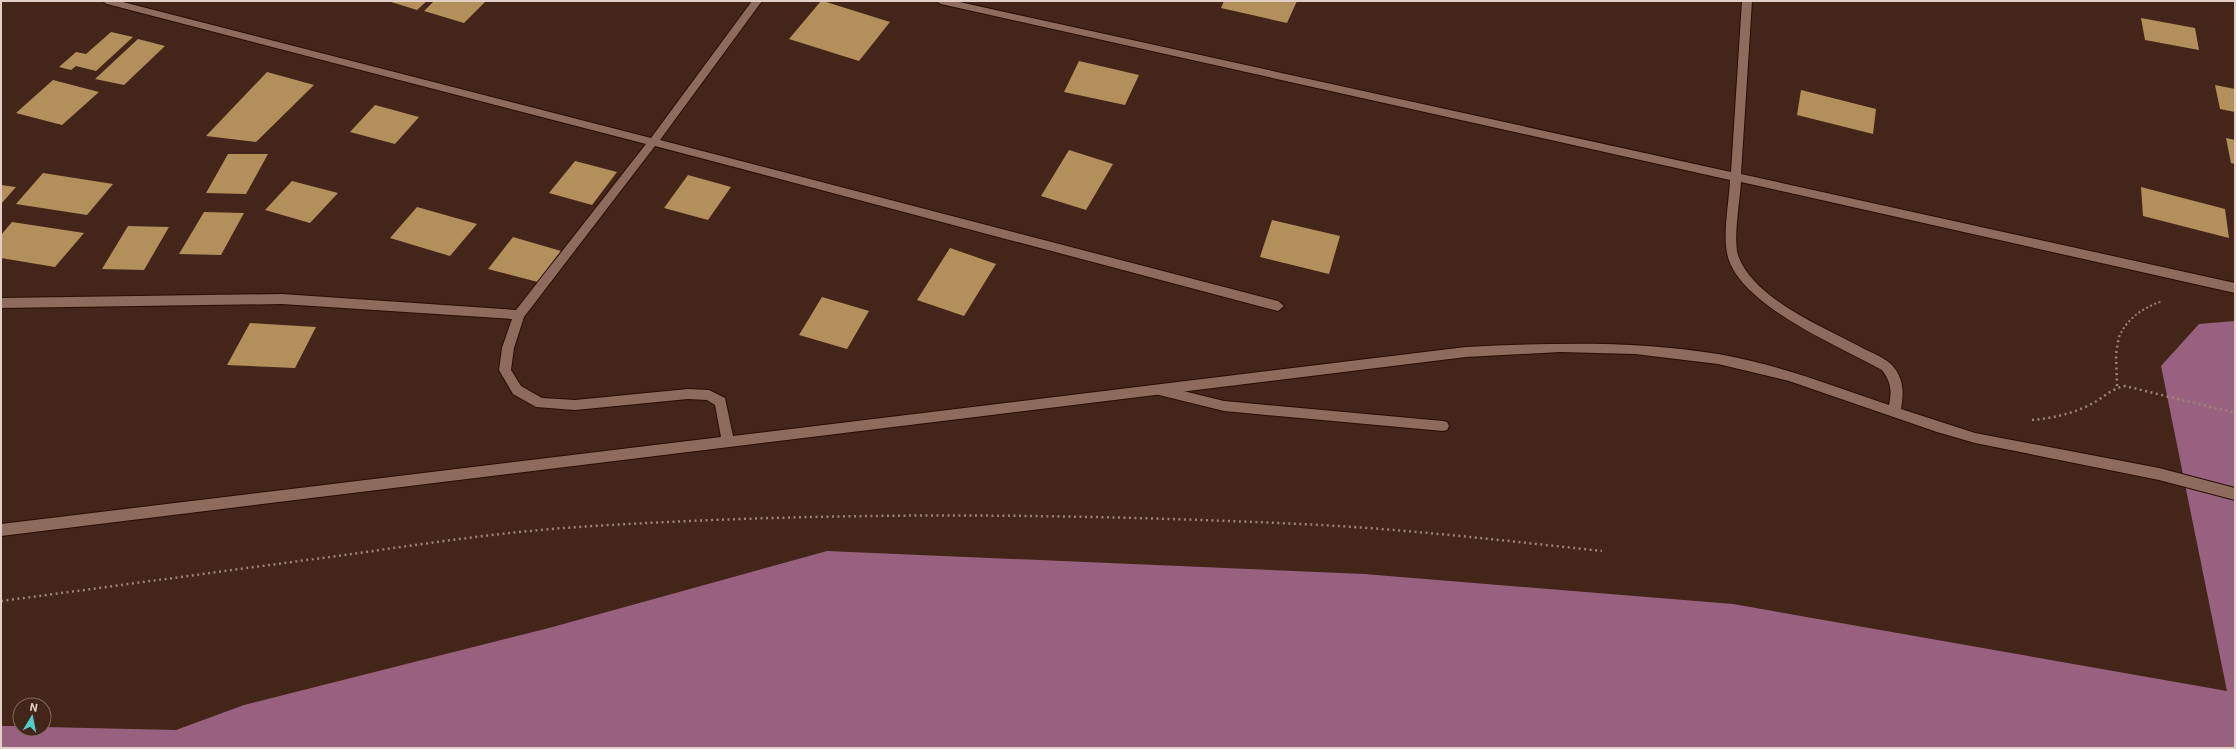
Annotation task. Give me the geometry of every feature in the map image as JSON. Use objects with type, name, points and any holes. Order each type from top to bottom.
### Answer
[{"type":"street","points":[[107,1],[1278,306]]},
{"type":"street","points":[[728,442],[721,402],[709,395],[688,394],[575,405],[540,403],[517,390],[505,370],[508,348],[519,315],[653,142],[757,1]]},
{"type":"street","points":[[941,1],[2235,288]]},
{"type":"street","points":[[1747,1],[1732,235],[1733,256],[1743,276],[1786,312],[1886,367],[1896,379],[1898,390],[1894,412]]},
{"type":"street","points":[[1,303],[282,299],[519,315]]},
{"type":"street","points":[[1,530],[1466,352],[1560,347],[1635,348],[1718,359],[1789,376],[1937,428],[1975,438],[2159,474],[2235,494]]},
{"type":"street","points":[[1159,390],[1224,406],[1443,426]]},
{"type":"path","points":[[2117,386],[2115,355],[2117,341],[2124,328],[2143,310],[2157,302],[2190,292],[2204,281]]},
{"type":"path","points":[[2135,388],[2235,413]]},
{"type":"path","points":[[1,601],[394,548],[573,527],[730,519],[905,515],[1034,516],[1322,525],[1445,534],[1602,551]]},
{"type":"shaded area","points":[[2235,321],[2235,748],[1,748],[1,726],[12,726],[12,737],[52,737],[52,727],[176,730],[244,705],[549,628],[827,551],[1364,574],[1733,604],[2227,691],[2161,366],[2199,324]]},
{"type":"building","points":[[388,1],[427,1],[417,10]]},
{"type":"building","points":[[434,1],[485,2],[464,23],[424,11]]},
{"type":"building","points":[[821,1],[890,22],[859,61],[789,39]]},
{"type":"building","points":[[1224,1],[1297,1],[1287,23],[1221,8]]},
{"type":"building","points":[[2141,18],[2195,28],[2199,50],[2145,40]]},
{"type":"building","points":[[111,32],[133,37],[96,71],[76,66],[71,70],[59,67],[76,52],[86,54]]},
{"type":"building","points":[[138,39],[165,46],[124,85],[95,79]]},
{"type":"building","points":[[1079,61],[1139,75],[1125,105],[1064,92]]},
{"type":"building","points":[[267,72],[314,85],[256,142],[206,136]]},
{"type":"building","points":[[53,80],[99,92],[62,125],[16,113]]},
{"type":"building","points":[[2215,85],[2235,89],[2235,112],[2220,109]]},
{"type":"building","points":[[1801,90],[1876,109],[1873,134],[1797,115]]},
{"type":"building","points":[[375,105],[419,117],[395,144],[350,132]]},
{"type":"building","points":[[2226,138],[2235,140],[2235,164],[2231,163]]},
{"type":"building","points":[[1069,150],[1113,164],[1086,210],[1041,196]]},
{"type":"building","points":[[228,154],[268,154],[246,194],[206,193]]},
{"type":"building","points":[[575,161],[617,172],[592,205],[549,193]]},
{"type":"building","points":[[43,173],[113,184],[87,215],[16,204]]},
{"type":"building","points":[[688,175],[731,187],[708,220],[664,208]]},
{"type":"building","points":[[292,181],[338,193],[310,223],[265,210]]},
{"type":"building","points":[[1,185],[16,187],[1,204]]},
{"type":"building","points":[[2141,187],[2225,209],[2229,238],[2143,216]]},
{"type":"building","points":[[417,207],[477,224],[450,256],[390,238]]},
{"type":"building","points":[[204,212],[244,213],[221,255],[179,254]]},
{"type":"building","points":[[1272,220],[1340,236],[1329,274],[1260,257]]},
{"type":"building","points":[[12,222],[84,233],[55,267],[1,258],[1,235]]},
{"type":"building","points":[[128,226],[169,227],[144,270],[102,269]]},
{"type":"building","points":[[513,237],[561,251],[538,282],[488,269]]},
{"type":"building","points":[[950,248],[996,264],[964,316],[917,300]]},
{"type":"building","points":[[822,297],[869,311],[847,349],[799,335]]},
{"type":"building","points":[[250,323],[316,327],[295,368],[227,365]]}]
